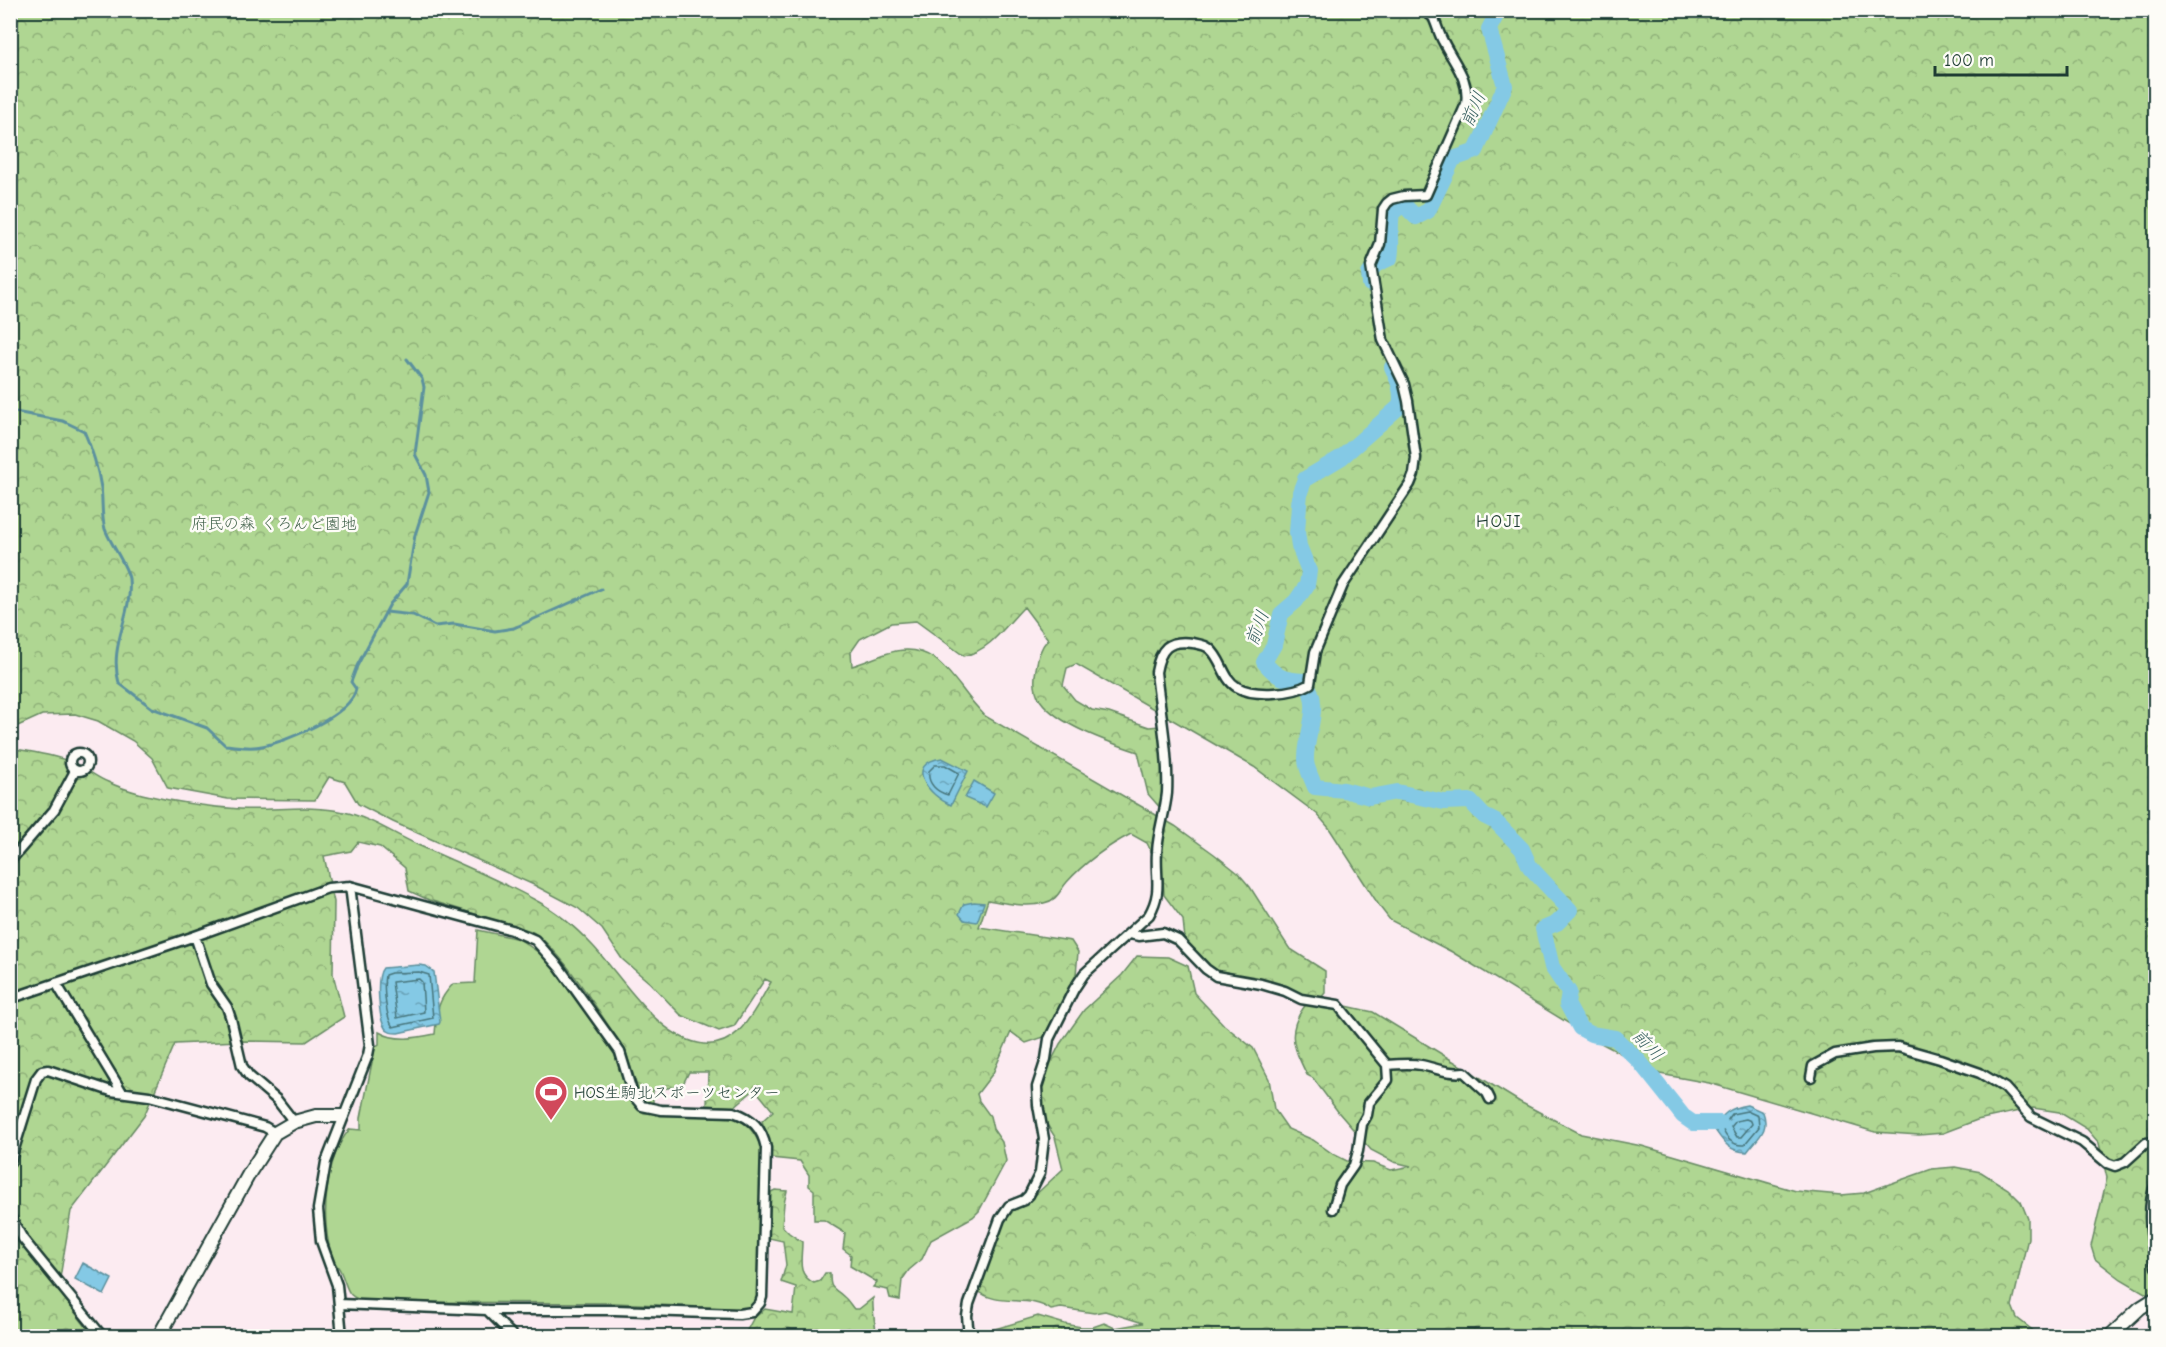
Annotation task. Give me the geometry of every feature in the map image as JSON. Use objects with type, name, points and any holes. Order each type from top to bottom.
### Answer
[{"type":"street","points":[[969,1336],[967,1316],[969,1304],[1000,1219],[1009,1206],[1024,1200],[1029,1195],[1040,1173],[1044,1139],[1037,1086],[1046,1059],[1049,1039],[1074,989],[1084,975],[1149,915],[1156,903],[1157,851],[1166,802],[1167,780],[1156,672],[1158,660],[1164,649],[1172,643],[1182,642],[1210,648],[1234,685],[1245,690],[1277,692],[1307,686],[1316,652],[1343,585],[1410,484],[1414,474],[1416,458],[1408,401],[1404,384],[1383,340],[1371,270],[1380,244],[1383,209],[1392,200],[1404,196],[1426,195],[1466,104],[1467,88],[1463,77],[1442,40],[1433,17],[1422,10]]},
{"type":"street","points":[[10,861],[54,810],[75,771]]},
{"type":"street","points":[[342,1336],[337,1285],[321,1241],[318,1209],[326,1161],[342,1116],[364,1066],[370,1045],[350,886]]},
{"type":"street","points":[[10,996],[15,997],[195,936],[328,888],[350,886],[512,930],[535,940],[559,967],[616,1046],[626,1066],[633,1095],[642,1106],[661,1110],[733,1112],[755,1123],[764,1138],[766,1148],[762,1297],[752,1312],[739,1314],[615,1310],[487,1310],[339,1304]]},
{"type":"street","points":[[1129,934],[1139,936],[1163,933],[1178,940],[1216,976],[1261,984],[1285,991],[1301,999],[1338,1005],[1387,1065],[1388,1080],[1369,1102],[1354,1165],[1340,1185],[1333,1209]]},
{"type":"street","points":[[195,936],[211,984],[231,1019],[242,1066],[249,1076],[277,1100],[294,1122]]},
{"type":"street","points":[[56,983],[122,1092]]},
{"type":"street","points":[[1811,1077],[1813,1066],[1835,1054],[1898,1047],[1980,1073],[2005,1088],[2031,1117],[2082,1142],[2115,1166],[2125,1162],[2146,1143],[2156,1142]]},
{"type":"street","points":[[1387,1065],[1420,1064],[1440,1071],[1464,1072],[1487,1093],[1490,1099]]},
{"type":"street","points":[[10,1162],[36,1079],[42,1071],[57,1071],[111,1090],[161,1099],[265,1127],[275,1133]]},
{"type":"street","points":[[159,1336],[250,1172],[275,1133],[294,1122],[315,1116],[342,1116]]},
{"type":"street","points":[[2156,1183],[2152,1192],[2150,1215],[2156,1267]]},
{"type":"street","points":[[10,1216],[23,1239],[102,1336]]},
{"type":"street","points":[[2110,1336],[2140,1308],[2156,1298]]},
{"type":"street","points":[[487,1310],[513,1336]]},
{"type":"green space","name":"府民の森 くろんど園地","points":[[11,11],[2155,11],[2155,1299],[2121,1279],[2095,1259],[2091,1246],[2107,1178],[2099,1143],[2087,1129],[2059,1112],[2033,1108],[1977,1120],[1943,1133],[1919,1135],[1875,1132],[1709,1083],[1660,1074],[1599,1042],[1452,952],[1390,920],[1329,828],[1317,814],[1254,767],[1076,664],[1067,668],[1063,685],[1075,700],[1092,710],[1109,713],[1149,727],[1160,726],[1165,781],[1162,810],[1148,794],[1138,752],[1071,725],[1048,709],[1040,700],[1036,689],[1035,673],[1040,653],[1048,639],[1024,607],[990,643],[964,656],[916,621],[891,623],[860,639],[851,652],[852,666],[896,651],[909,650],[929,656],[946,669],[985,716],[1175,826],[1238,873],[1250,887],[1289,948],[1325,971],[1325,993],[1319,1000],[1243,976],[1222,975],[1209,967],[1185,939],[1183,920],[1164,895],[1163,877],[1147,843],[1131,834],[1089,861],[1049,902],[1023,905],[988,900],[979,927],[1071,941],[1078,952],[1076,975],[1044,1037],[1026,1043],[1011,1032],[993,1073],[977,1094],[979,1101],[990,1116],[993,1129],[1002,1142],[1006,1161],[979,1211],[973,1217],[931,1240],[922,1259],[909,1270],[902,1280],[900,1300],[890,1298],[888,1290],[873,1287],[877,1282],[850,1266],[851,1255],[843,1249],[845,1233],[824,1220],[814,1220],[814,1190],[809,1186],[809,1175],[800,1161],[771,1158],[771,1147],[762,1121],[773,1111],[755,1089],[734,1107],[707,1105],[708,1072],[689,1072],[682,1086],[653,1090],[653,1104],[643,1101],[626,1052],[577,980],[542,939],[531,931],[429,900],[409,891],[405,868],[380,847],[358,842],[351,851],[324,856],[334,902],[333,974],[344,1017],[306,1042],[239,1041],[175,1044],[144,1116],[71,1211],[58,1290],[93,1336],[11,1336],[10,748],[68,761],[116,786],[166,799],[240,809],[331,810],[364,818],[508,886],[552,910],[593,946],[654,1017],[682,1038],[698,1043],[712,1044],[734,1035],[751,1016],[771,982],[765,979],[734,1026],[719,1031],[681,1015],[650,983],[622,959],[602,929],[578,908],[534,885],[358,804],[345,782],[329,777],[315,800],[228,799],[168,788],[152,758],[133,741],[98,721],[75,714],[42,715],[11,729]]},
{"type":"green space","name":"HOS生駒北スポーツセンター","points":[[478,930],[519,939],[545,957],[613,1050],[628,1094],[634,1104],[644,1113],[737,1118],[752,1131],[761,1148],[757,1296],[751,1306],[744,1309],[615,1303],[368,1302],[355,1298],[348,1291],[329,1244],[326,1227],[327,1191],[335,1156],[342,1141],[350,1129],[361,1130],[361,1118],[375,1047],[379,1044],[379,1032],[399,1038],[435,1034],[439,1007],[448,990],[453,984],[475,983]]},
{"type":"green space","points":[[1137,956],[1168,957],[1188,966],[1194,993],[1224,1025],[1253,1048],[1269,1079],[1274,1109],[1288,1129],[1313,1140],[1349,1162],[1373,1163],[1391,1170],[1411,1166],[1394,1162],[1371,1150],[1313,1078],[1307,1075],[1295,1047],[1294,1030],[1300,1013],[1307,1003],[1346,1006],[1373,1012],[1520,1102],[1581,1134],[1642,1146],[1796,1191],[1841,1195],[1864,1193],[1932,1169],[1955,1167],[1981,1172],[2008,1189],[2021,1202],[2028,1219],[2028,1238],[2012,1306],[2017,1318],[2040,1336],[980,1336],[1038,1316],[1081,1327],[1093,1327],[1104,1323],[1115,1328],[1143,1323],[1105,1311],[1094,1313],[1061,1308],[1051,1310],[1043,1305],[994,1298],[977,1290],[1005,1215],[1029,1201],[1063,1169],[1055,1137],[1046,1123],[1040,1103],[1044,1076],[1060,1044],[1084,1010],[1122,975]]},
{"type":"green space","points":[[787,1191],[782,1226],[802,1242],[802,1271],[814,1283],[820,1281],[825,1273],[830,1273],[833,1288],[854,1309],[859,1309],[873,1298],[877,1336],[744,1336],[753,1319],[765,1309],[793,1314],[796,1287],[781,1282],[786,1265],[783,1241],[769,1238],[771,1192]]},
{"type":"water","points":[[942,758],[968,771],[951,805],[928,788],[922,773],[930,761]]},
{"type":"water","points":[[974,781],[994,793],[986,807],[965,798]]},
{"type":"water","points":[[984,903],[977,922],[964,920],[959,914],[964,904]]},
{"type":"water","points":[[426,966],[434,972],[440,1022],[398,1033],[389,1032],[383,1023],[380,1007],[379,980],[383,968]]},
{"type":"water","points":[[1747,1105],[1763,1112],[1765,1124],[1762,1134],[1747,1152],[1728,1146],[1715,1130],[1720,1119],[1727,1112]]},
{"type":"water","points":[[83,1263],[112,1279],[104,1295],[75,1279]]},
{"type":"waterway","name":"前川","points":[[1370,284],[1369,274],[1375,265],[1390,258],[1392,213],[1403,204],[1416,217],[1428,211],[1453,159],[1476,151],[1505,86],[1489,29],[1499,10]]},
{"type":"waterway","points":[[10,411],[63,421],[84,431],[87,438],[100,481],[105,529],[126,568],[129,579],[128,606],[116,656],[119,683],[152,708],[207,728],[225,745],[257,747],[286,739],[316,726],[343,708],[352,699],[356,689],[351,682],[357,666],[390,604],[407,584],[415,535],[429,492],[426,475],[415,454],[424,387],[422,379],[407,359]]},
{"type":"waterway","name":"前川","points":[[1392,367],[1400,390],[1400,406],[1342,457],[1305,479],[1300,492],[1297,532],[1299,546],[1309,571],[1307,585],[1296,601],[1281,614],[1274,645],[1264,662],[1281,677],[1304,681],[1310,690],[1313,709],[1306,760],[1315,787],[1344,790],[1370,797],[1397,792],[1444,802],[1470,801],[1484,816],[1496,822],[1522,849],[1530,867],[1570,910],[1557,923],[1543,929],[1552,967],[1569,992],[1567,1004],[1580,1028],[1591,1034],[1615,1038],[1639,1061],[1683,1116],[1693,1123],[1720,1123]]},
{"type":"waterway","points":[[386,612],[413,615],[435,626],[454,624],[495,631],[514,628],[601,589]]},
{"type":"place","name":"HOS生駒北スポーツセンター","points":[[551,1121]]},
{"type":"district","name":"HOJI","points":[[1499,521]]}]
